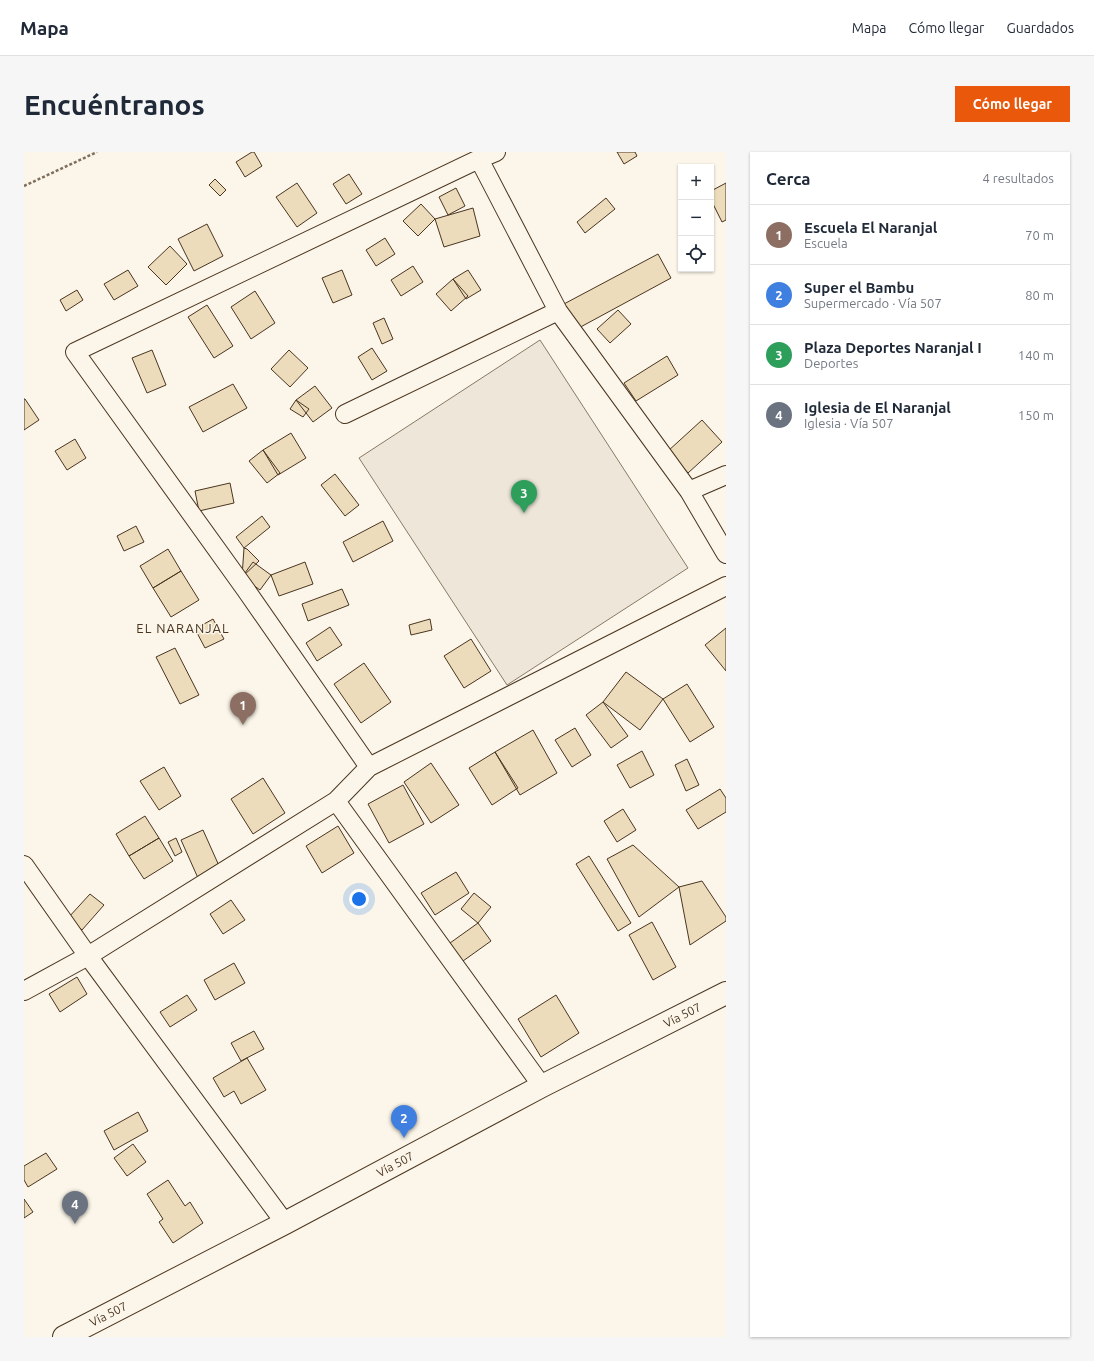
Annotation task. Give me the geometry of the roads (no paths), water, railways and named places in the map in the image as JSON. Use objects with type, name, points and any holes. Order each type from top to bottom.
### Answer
[{"type":"street","points":[[370,767],[241,583],[75,352],[496,152]]},
{"type":"street","points":[[479,159],[558,311],[689,490],[726,554]]},
{"type":"street","points":[[345,414],[558,311]]},
{"type":"street","points":[[689,490],[726,475]]},
{"type":"street","points":[[24,991],[88,956],[336,801],[370,767],[726,586]]},
{"type":"street","points":[[336,801],[542,1086]]},
{"type":"street","points":[[24,865],[88,956],[285,1223]]},
{"type":"street","name":"Vía 507","points":[[64,1337],[285,1223],[542,1086],[726,993]]},
{"type":"place","name":"Plaza Deportes Naranjal I","points":[[524,513]]},
{"type":"place","name":"Escuela El Naranjal","points":[[243,725]]},
{"type":"place","name":"Super el Bambu","points":[[404,1138]]},
{"type":"place","name":"Iglesia de El Naranjal","points":[[75,1224]]},
{"type":"district","name":"EL NARANJAL","points":[[183,628]]}]
